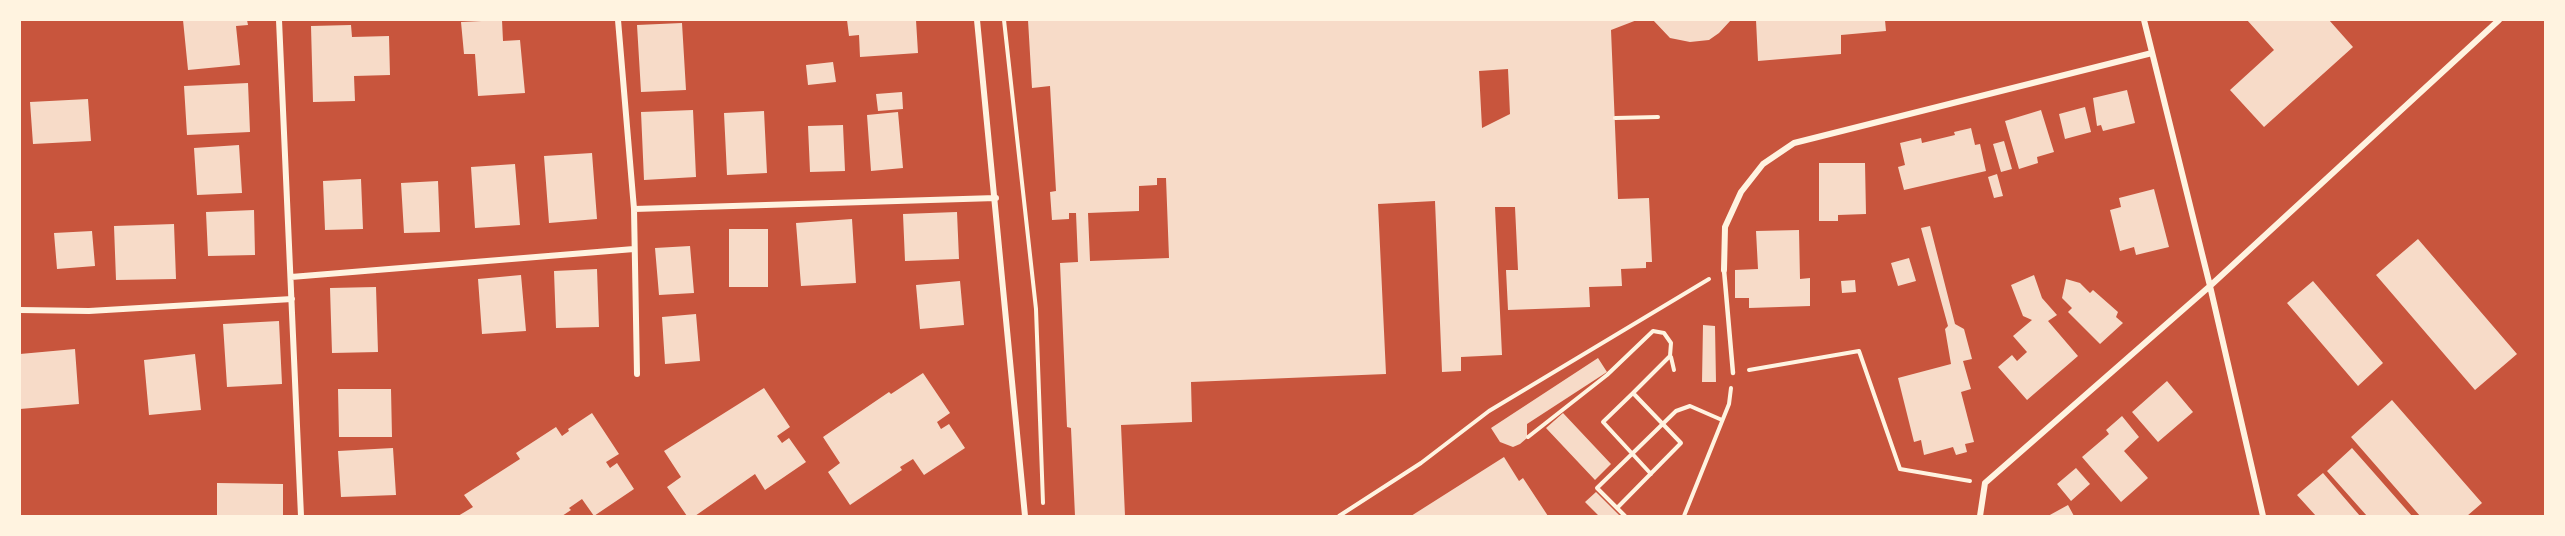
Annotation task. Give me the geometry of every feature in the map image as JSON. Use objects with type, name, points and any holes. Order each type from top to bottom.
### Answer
[{"type":"street","points":[[279,20],[301,516]]},
{"type":"street","points":[[618,20],[634,209],[637,374]]},
{"type":"street","points":[[977,20],[1025,516]]},
{"type":"street","points":[[2144,20],[2210,286],[2263,516]]},
{"type":"street","points":[[1980,516],[1985,483],[2210,286],[2499,20]]},
{"type":"street","points":[[1724,270],[1725,227],[1741,192],[1763,164],[1794,143],[2152,53]]},
{"type":"street","points":[[634,209],[996,198]]},
{"type":"street","points":[[291,277],[634,249]]},
{"type":"street","points":[[20,310],[89,311],[292,299]]},
{"type":"lane","points":[[1724,270],[1733,373]]},
{"type":"path","points":[[1004,20],[1036,309],[1044,505]]},
{"type":"path","points":[[1615,118],[1658,117]]},
{"type":"path","points":[[1339,516],[1421,463],[1489,411],[1724,270]]},
{"type":"path","points":[[1528,437],[1607,375],[1653,331],[1664,333],[1671,343],[1670,356],[1674,370]]},
{"type":"path","points":[[1684,516],[1729,404],[1733,373],[1860,351],[1900,469],[1985,483]]},
{"type":"path","points":[[1651,474],[1603,422],[1670,356]]},
{"type":"path","points":[[1617,508],[1681,443],[1633,393]]},
{"type":"path","points":[[1624,516],[1597,488],[1676,411],[1690,406],[1722,420]]},
{"type":"building","points":[[183,20],[247,20],[248,25],[236,26],[240,65],[188,70]]},
{"type":"building","points":[[502,20],[503,41],[520,40],[525,93],[478,96],[475,54],[464,54],[461,22]]},
{"type":"building","points":[[847,20],[916,20],[918,53],[860,57],[859,35],[849,36]]},
{"type":"building","points":[[1028,20],[1637,20],[1611,30],[1618,199],[1649,198],[1652,262],[1646,262],[1646,268],[1621,269],[1622,286],[1589,287],[1590,307],[1508,310],[1506,270],[1518,270],[1515,207],[1495,207],[1502,355],[1461,357],[1461,371],[1442,372],[1435,201],[1378,204],[1386,374],[1191,382],[1192,422],[1121,425],[1125,516],[1075,516],[1071,428],[1067,427],[1060,263],[1078,262],[1076,213],[1069,213],[1069,219],[1052,220],[1050,192],[1056,191],[1050,86],[1032,88]],"holes":[[[1508,69],[1510,114],[1482,128],[1479,71]],[[1157,178],[1166,178],[1169,258],[1090,261],[1088,213],[1139,211],[1139,186],[1157,185]]]},
{"type":"building","points":[[1653,20],[1731,20],[1709,40],[1690,42],[1670,38]]},
{"type":"building","points":[[1756,20],[1885,20],[1886,31],[1841,35],[1841,54],[1758,61]]},
{"type":"building","points":[[2247,20],[2329,20],[2353,47],[2264,127],[2230,90],[2274,50]]},
{"type":"building","points":[[682,23],[686,90],[641,92],[637,25]]},
{"type":"building","points":[[351,25],[352,37],[389,36],[390,75],[354,76],[355,101],[313,102],[311,26]]},
{"type":"building","points":[[833,62],[836,82],[808,85],[806,65]]},
{"type":"building","points":[[248,83],[250,132],[187,135],[184,86]]},
{"type":"building","points":[[2127,90],[2135,123],[2103,131],[2101,125],[2097,126],[2093,98]]},
{"type":"building","points":[[902,92],[903,109],[878,111],[876,94]]},
{"type":"building","points":[[88,99],[91,141],[33,144],[30,102]]},
{"type":"building","points":[[2085,107],[2091,132],[2065,139],[2059,114]]},
{"type":"building","points":[[693,110],[696,177],[644,180],[641,112]]},
{"type":"building","points":[[2041,110],[2054,152],[2037,157],[2038,163],[2019,169],[2005,121]]},
{"type":"building","points":[[764,111],[767,173],[727,175],[724,113]]},
{"type":"building","points":[[898,112],[903,168],[871,171],[867,115]]},
{"type":"building","points":[[843,125],[845,171],[810,172],[808,126]]},
{"type":"building","points":[[1971,128],[1975,145],[1980,144],[1986,171],[1904,190],[1898,167],[1905,165],[1900,143],[1921,138],[1922,143],[1955,135],[1954,132]]},
{"type":"building","points":[[2004,141],[2012,169],[2001,172],[1993,144]]},
{"type":"building","points":[[239,145],[242,193],[197,195],[194,148]]},
{"type":"building","points":[[592,153],[597,219],[549,223],[544,156]]},
{"type":"building","points":[[1819,163],[1865,163],[1866,214],[1838,215],[1838,221],[1819,221]]},
{"type":"building","points":[[515,164],[520,225],[475,228],[471,167]]},
{"type":"building","points":[[1997,174],[2003,196],[1994,198],[1988,177]]},
{"type":"building","points":[[361,179],[363,229],[325,230],[323,181]]},
{"type":"building","points":[[438,181],[440,232],[404,233],[401,183]]},
{"type":"building","points":[[2154,189],[2169,247],[2136,255],[2134,247],[2120,251],[2110,210],[2121,207],[2119,198]]},
{"type":"building","points":[[254,210],[255,255],[208,256],[206,212]]},
{"type":"building","points":[[957,212],[959,259],[905,261],[903,214]]},
{"type":"building","points":[[852,219],[856,283],[801,286],[796,223]]},
{"type":"building","points":[[174,224],[176,279],[116,280],[114,226]]},
{"type":"building","points":[[1930,226],[1955,324],[1964,329],[1972,359],[1963,361],[1971,389],[1961,392],[1974,442],[1965,444],[1967,452],[1956,455],[1953,447],[1924,455],[1921,440],[1914,442],[1898,378],[1951,364],[1945,329],[1948,326],[1921,228]]},
{"type":"building","points":[[729,229],[768,229],[768,287],[729,287]]},
{"type":"building","points":[[1799,230],[1800,279],[1810,278],[1810,306],[1749,308],[1749,298],[1735,298],[1735,270],[1758,269],[1756,231]]},
{"type":"building","points":[[92,231],[95,266],[57,269],[54,233]]},
{"type":"building","points":[[2418,239],[2517,354],[2475,390],[2376,275]]},
{"type":"building","points":[[690,246],[694,293],[659,295],[655,248]]},
{"type":"building","points":[[1909,258],[1916,281],[1898,286],[1891,263]]},
{"type":"building","points":[[597,269],[599,327],[556,328],[554,271]]},
{"type":"building","points":[[521,275],[526,331],[482,334],[478,279]]},
{"type":"building","points":[[2034,275],[2042,298],[2057,315],[2048,321],[2078,356],[2027,400],[1998,367],[2012,355],[2017,361],[2027,352],[2013,336],[2032,320],[2023,316],[2011,285]]},
{"type":"building","points":[[2066,279],[2080,283],[2090,293],[2093,290],[2118,312],[2116,317],[2123,323],[2100,344],[2068,312],[2072,308],[2062,298]]},
{"type":"building","points":[[1855,280],[1856,292],[1842,293],[1841,281]]},
{"type":"building","points":[[960,281],[964,325],[920,329],[916,285]]},
{"type":"building","points":[[2313,281],[2383,363],[2358,386],[2287,303]]},
{"type":"building","points":[[376,287],[378,352],[332,353],[330,288]]},
{"type":"building","points":[[696,314],[700,361],[665,364],[662,317]]},
{"type":"building","points":[[279,321],[282,384],[227,387],[223,324]]},
{"type":"building","points":[[1703,325],[1715,326],[1716,382],[1702,382]]},
{"type":"building","points":[[75,349],[79,404],[20,409],[20,354]]},
{"type":"building","points":[[195,354],[201,410],[149,415],[144,360]]},
{"type":"building","points":[[1598,358],[1607,372],[1527,424],[1527,438],[1520,444],[1513,447],[1500,442],[1491,428]]},
{"type":"building","points":[[923,373],[950,413],[937,422],[941,429],[949,424],[965,448],[924,475],[913,459],[900,467],[902,470],[850,505],[828,472],[840,463],[823,437],[889,392],[891,394]]},
{"type":"building","points":[[2167,381],[2193,412],[2158,442],[2132,412]]},
{"type":"building","points":[[764,388],[790,427],[777,436],[782,443],[789,438],[806,462],[765,490],[755,474],[695,516],[687,516],[667,487],[681,477],[664,451]]},
{"type":"building","points":[[338,389],[391,389],[392,437],[339,437]]},
{"type":"building","points":[[2392,400],[2482,503],[2467,516],[2420,516],[2351,437]]},
{"type":"building","points":[[592,413],[619,454],[606,462],[610,468],[617,463],[634,489],[594,516],[582,499],[562,516],[458,516],[473,507],[464,495],[520,459],[516,453],[556,427],[562,436],[569,431],[568,429]]},
{"type":"building","points":[[1563,413],[1611,464],[1595,480],[1546,428]]},
{"type":"building","points":[[2122,416],[2139,437],[2124,451],[2148,478],[2121,502],[2082,457],[2109,434],[2106,430]]},
{"type":"building","points":[[393,448],[396,495],[341,497],[338,451]]},
{"type":"building","points":[[2352,448],[2412,516],[2367,516],[2327,471]]},
{"type":"building","points":[[1504,457],[1519,481],[1523,478],[1548,516],[1411,516]]},
{"type":"building","points":[[2076,468],[2090,484],[2071,501],[2057,484]]},
{"type":"building","points":[[2323,473],[2360,516],[2316,516],[2297,495]]},
{"type":"building","points":[[217,483],[283,484],[283,516],[217,516]]},
{"type":"building","points":[[1596,492],[1620,516],[1599,516],[1585,502]]},
{"type":"building","points":[[2068,505],[2074,516],[2048,516]]}]
